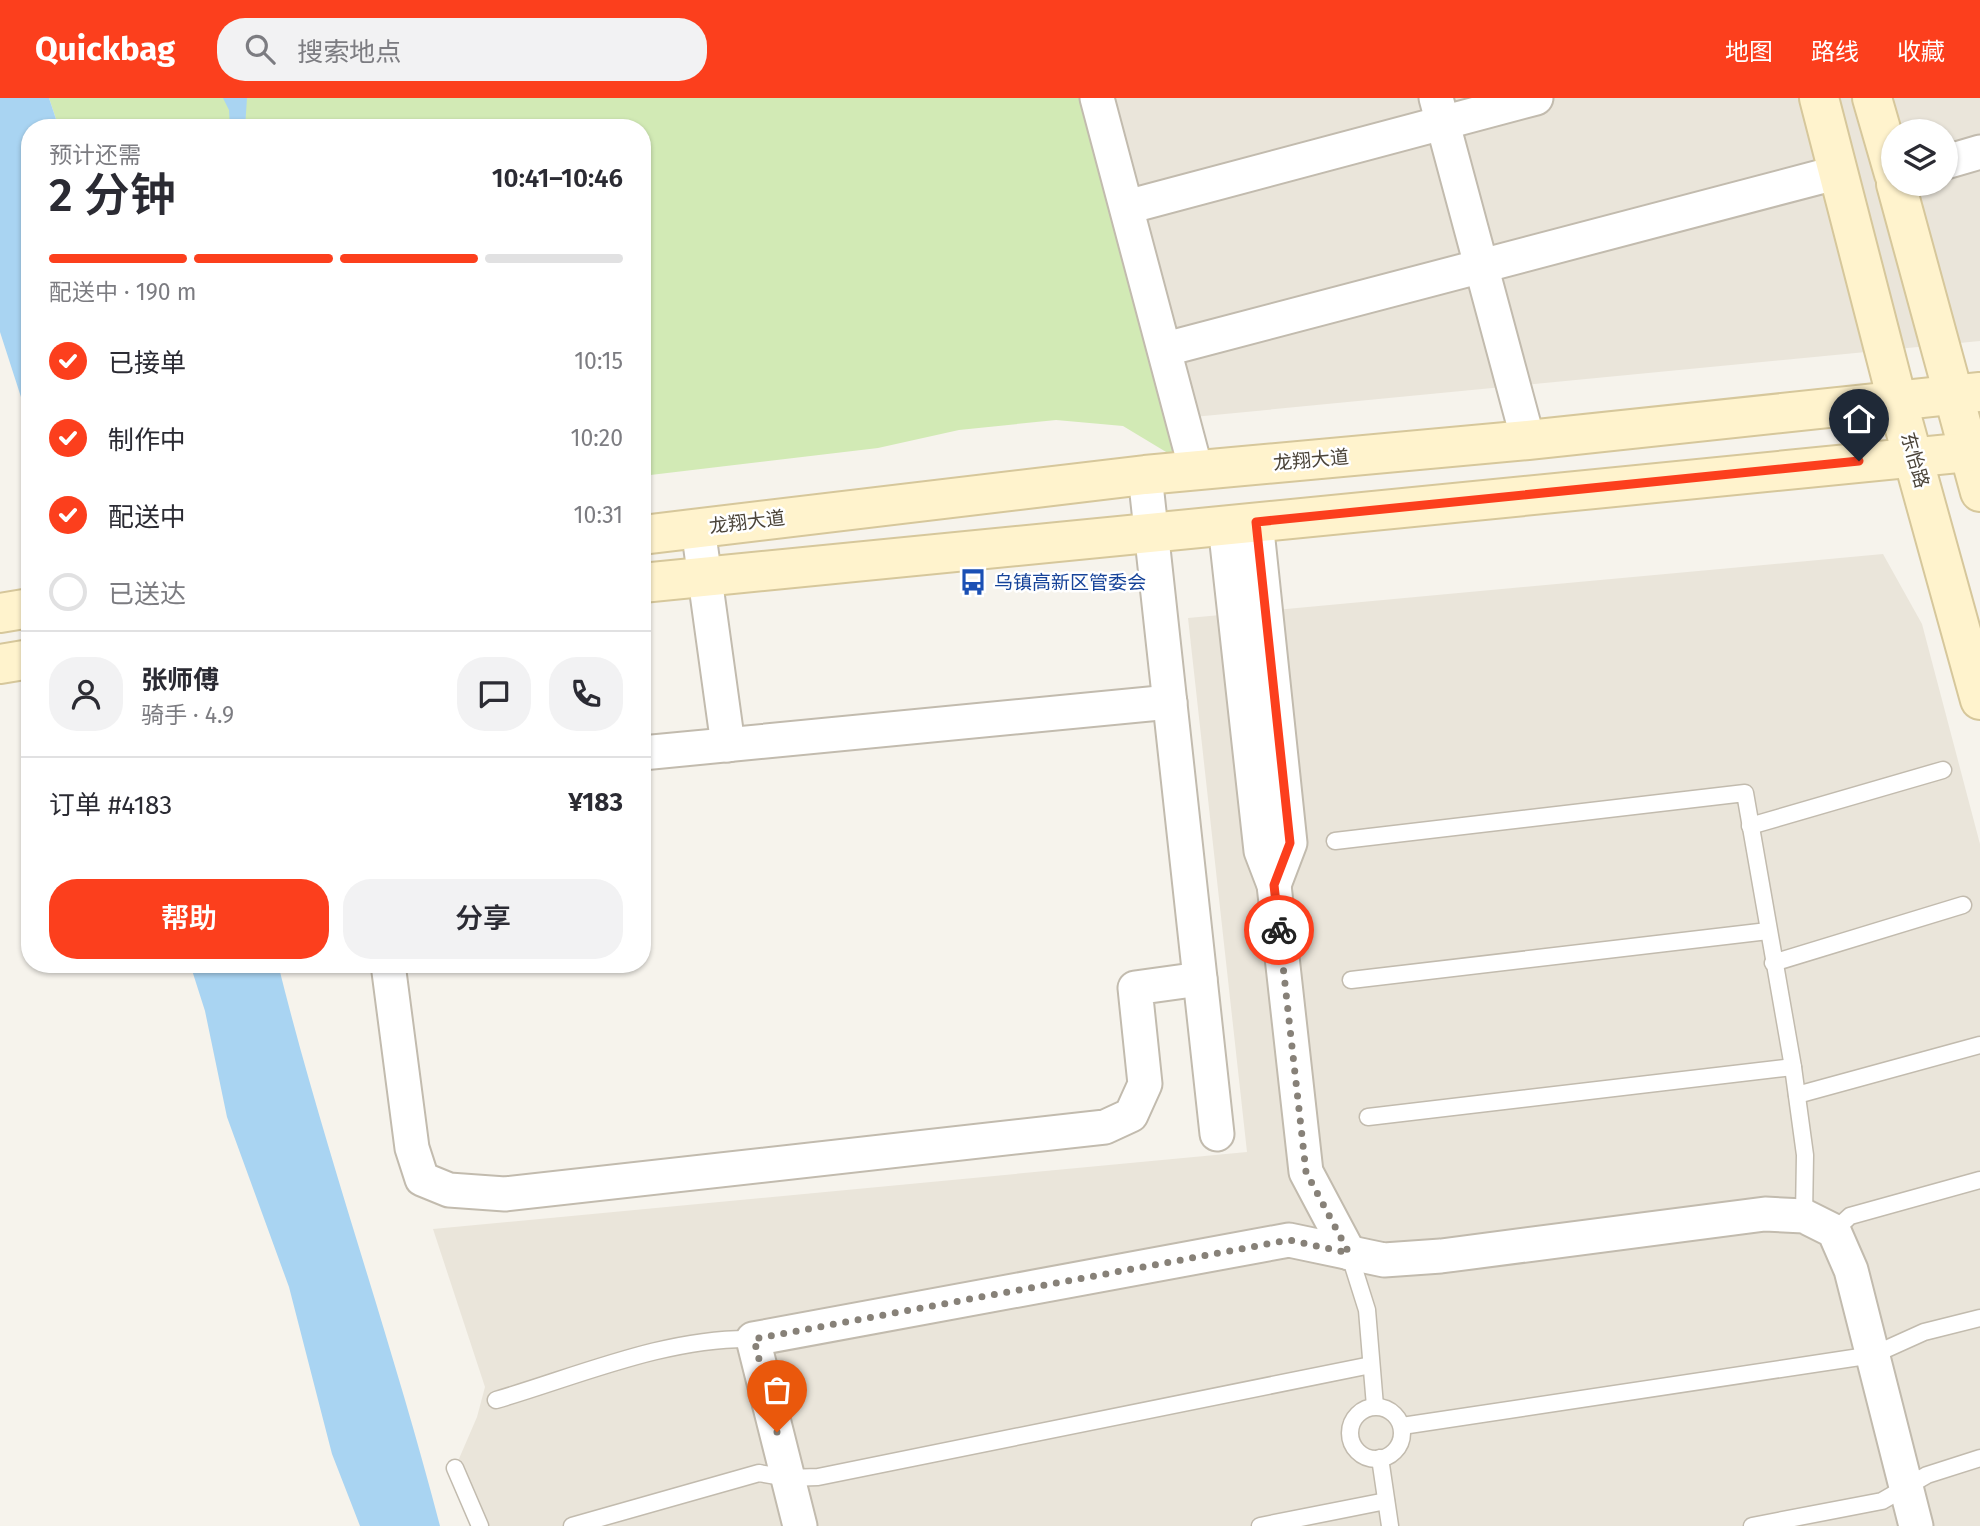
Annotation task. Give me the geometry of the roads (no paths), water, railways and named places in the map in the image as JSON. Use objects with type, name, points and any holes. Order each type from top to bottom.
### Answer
[{"type":"main road","name":"东怡路","points":[[1819,98],[1897,400],[1980,700]]},
{"type":"main road","points":[[1835,159],[1877,116]]},
{"type":"main road","points":[[1900,196],[1966,393],[1980,492]]},
{"type":"main road","name":"龙翔大道","points":[[651,534],[1145,475],[1528,440],[1966,393]]},
{"type":"main road","points":[[651,582],[1974,451]]},
{"type":"main road","points":[[0,664],[21,660]]},
{"type":"street","points":[[1097,98],[1166,349],[1196,470]]},
{"type":"street","points":[[1127,207],[1440,110],[1536,98]]},
{"type":"street","points":[[1440,110],[1528,440]]},
{"type":"street","points":[[1958,158],[1980,152]]},
{"type":"street","points":[[1166,349],[1483,266],[1835,159]]},
{"type":"street","points":[[1145,475],[1217,1134]]},
{"type":"street","points":[[1240,523],[1261,851],[1274,885],[1306,1172],[1349,1253]]},
{"type":"street","points":[[698,528],[728,745]]},
{"type":"street","points":[[651,752],[1170,702]]},
{"type":"street","points":[[389,973],[412,1148],[422,1179],[449,1191],[505,1194],[1105,1127],[1131,1115],[1145,1084],[1135,988],[1200,979]]},
{"type":"street","points":[[800,1526],[754,1339],[1289,1240],[1384,1260],[1441,1256],[1765,1214],[1804,1216],[1834,1231],[1851,1270],[1916,1526]]},
{"type":"lane","points":[[1750,826],[1943,770]]},
{"type":"lane","points":[[1335,841],[1745,793],[1793,1067],[1807,1189],[1804,1216]]},
{"type":"lane","points":[[1773,963],[1963,905]]},
{"type":"lane","points":[[1350,980],[1768,931]]},
{"type":"lane","points":[[1797,1096],[1980,1045]]},
{"type":"lane","points":[[1368,1117],[1793,1067]]},
{"type":"lane","points":[[1834,1231],[1850,1216],[1980,1180]]},
{"type":"lane","points":[[1349,1253],[1367,1310],[1375,1406]]},
{"type":"lane","points":[[1402,1426],[1873,1355],[1924,1332],[1980,1318]]},
{"type":"lane","points":[[496,1400],[664,1351],[720,1339],[754,1339]]},
{"type":"lane","points":[[572,1526],[729,1479],[759,1473],[788,1478],[818,1477],[1371,1365]]},
{"type":"lane","points":[[1375,1406],[1392,1411],[1402,1426],[1401,1443],[1396,1451],[1380,1458],[1364,1456],[1352,1443],[1350,1427],[1359,1413],[1375,1406]]},
{"type":"lane","points":[[1380,1458],[1390,1526]]},
{"type":"lane","points":[[1752,1526],[1882,1501],[1944,1467],[1980,1458]]},
{"type":"lane","points":[[455,1468],[480,1526]]},
{"type":"lane","points":[[1260,1526],[1386,1501]]},
{"type":"water","points":[[0,98],[49,98],[56,119],[21,119],[21,397],[0,332]]},
{"type":"water","points":[[223,98],[247,98],[246,119],[230,119],[229,110]]},
{"type":"water","points":[[193,973],[280,973],[316,1105],[401,1385],[440,1526],[360,1526],[332,1454],[289,1287],[227,1117],[205,1011]]},
{"type":"place","name":"乌镇高新区管委会","points":[[973,582]]}]
